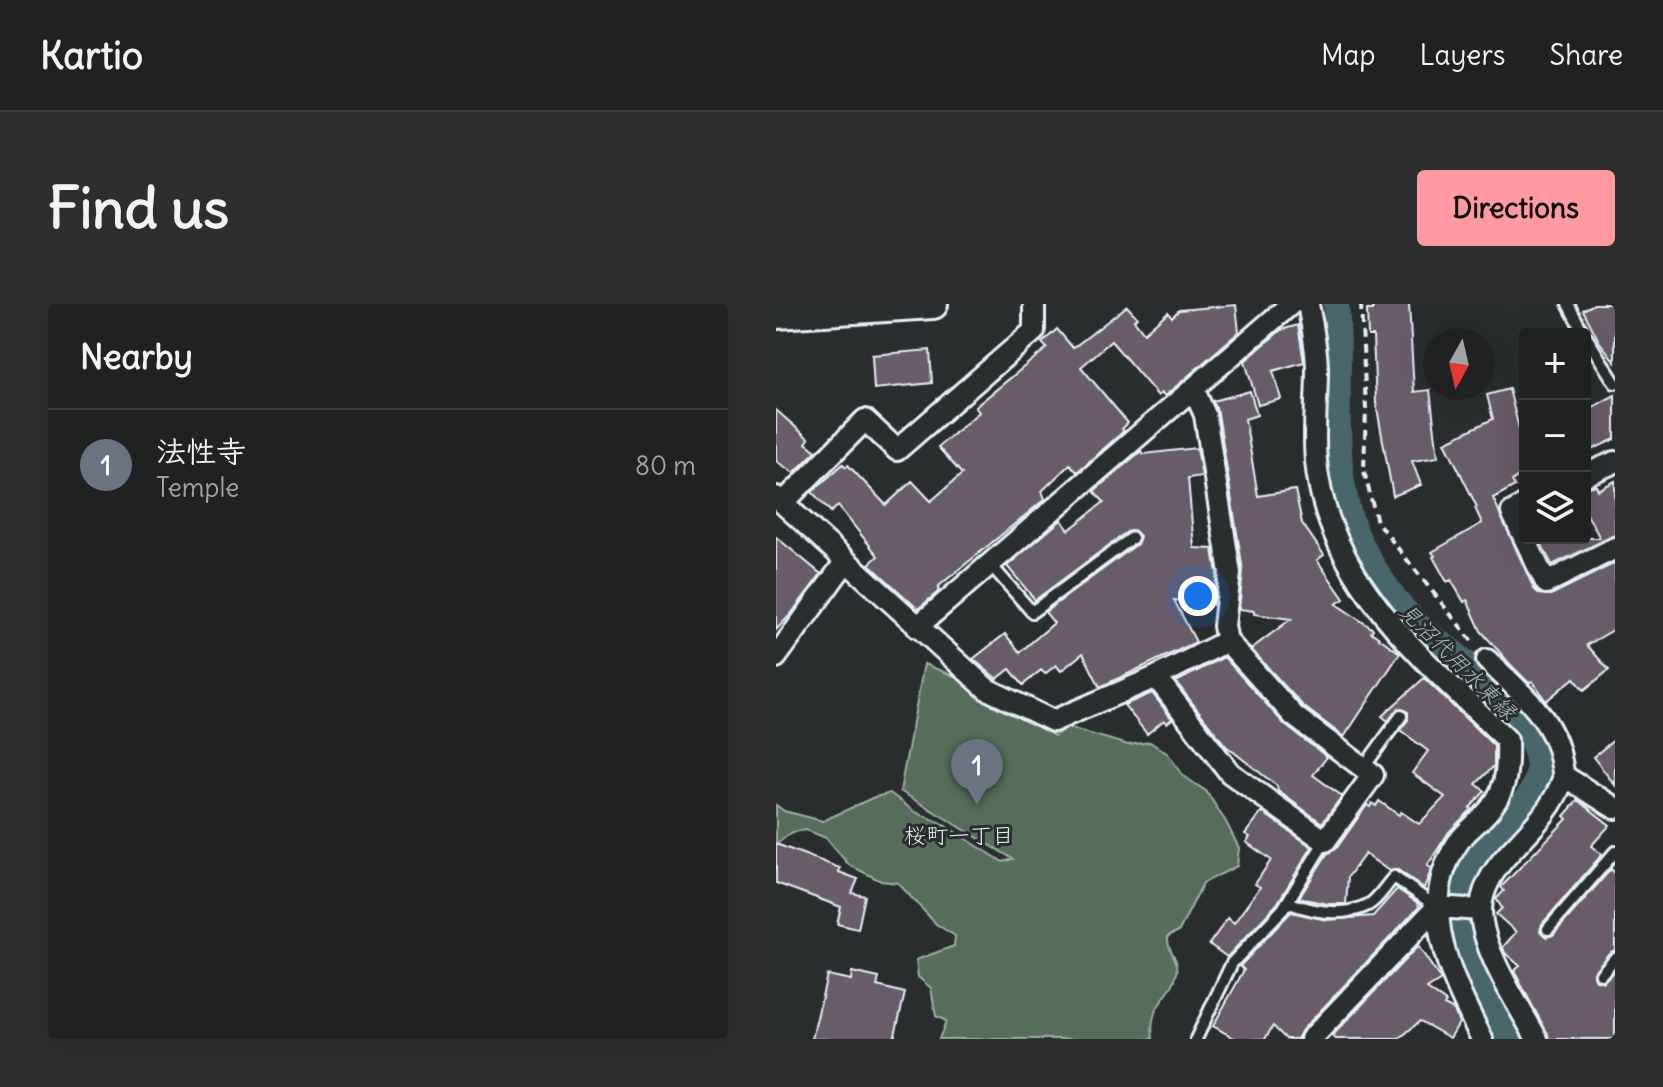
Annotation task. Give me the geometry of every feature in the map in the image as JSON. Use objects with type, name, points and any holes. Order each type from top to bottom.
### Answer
[{"type":"main road","points":[[776,314],[933,304]]},
{"type":"street","points":[[1034,304],[1034,331],[897,450],[865,420],[780,500],[987,689],[1053,721],[1156,677],[1227,641]]},
{"type":"street","points":[[917,627],[1291,304]]},
{"type":"street","points":[[1308,304],[1317,366],[1316,460],[1323,506],[1338,544],[1378,610],[1507,740],[1508,775],[1494,806],[1458,842],[1441,873],[1437,907],[1452,978],[1477,1030],[1460,1039]]},
{"type":"street","points":[[1156,677],[1230,773],[1325,841],[1373,775],[1294,716],[1227,641],[1224,626],[1230,573],[1205,415],[1194,390]]},
{"type":"street","points":[[1591,472],[1615,462]]},
{"type":"street","points":[[1519,508],[1512,512],[1519,527]]},
{"type":"street","points":[[1527,544],[1546,583],[1615,548]]},
{"type":"street","points":[[777,652],[846,561]]},
{"type":"street","points":[[1487,660],[1548,723],[1559,748],[1564,776],[1543,817],[1499,864],[1487,886],[1481,910],[1487,939],[1498,965],[1537,1039]]},
{"type":"street","points":[[1564,776],[1615,808]]},
{"type":"street","points":[[1437,907],[1481,910]]},
{"type":"street","points":[[1311,1039],[1437,907]]},
{"type":"lane","points":[[1568,304],[1581,328]]},
{"type":"lane","points":[[1591,345],[1615,383]]},
{"type":"lane","points":[[990,564],[1032,612],[1132,538]]},
{"type":"lane","points":[[1364,767],[1401,716]]},
{"type":"lane","points":[[1196,1039],[1232,963],[1287,902],[1325,841]]},
{"type":"lane","points":[[1548,929],[1615,852]]},
{"type":"lane","points":[[1287,902],[1309,910],[1332,913],[1353,910],[1370,904],[1394,877],[1437,907]]},
{"type":"lane","points":[[1601,974],[1615,958]]},
{"type":"path","points":[[1361,304],[1366,409],[1364,471],[1377,522],[1487,660]]},
{"type":"green space","points":[[924,664],[954,676],[1054,736],[1067,727],[1128,745],[1150,742],[1168,754],[1183,776],[1206,791],[1226,822],[1239,848],[1237,866],[1203,883],[1179,931],[1168,936],[1177,973],[1154,1017],[1153,1039],[939,1039],[946,1021],[936,1016],[931,988],[918,977],[916,960],[954,946],[955,936],[936,924],[898,883],[881,881],[849,865],[826,838],[806,830],[793,832],[776,844],[776,805],[784,811],[823,821],[890,793],[915,812],[939,822],[1003,862],[1013,859],[900,791]]},
{"type":"building","points":[[1373,304],[1409,304],[1414,392],[1423,391],[1423,400],[1431,400],[1438,457],[1412,461],[1421,485],[1393,496],[1376,403],[1373,336],[1368,336],[1367,310],[1373,310]]},
{"type":"building","points":[[1594,304],[1615,304],[1615,362],[1599,341],[1583,310]]},
{"type":"building","points":[[1236,305],[1239,332],[1165,396],[1162,393],[1158,396],[1111,341],[1081,367],[1128,423],[1122,429],[1124,431],[1077,472],[1070,464],[1042,491],[1045,499],[939,586],[938,592],[918,609],[869,564],[878,556],[838,506],[831,512],[812,492],[843,464],[848,465],[886,505],[912,481],[931,501],[962,474],[938,447],[979,412],[975,407],[1047,348],[1042,343],[1057,329],[1073,348],[1127,306],[1137,317],[1134,320],[1144,333],[1168,312],[1172,317],[1179,310]]},
{"type":"building","points":[[1298,325],[1304,362],[1273,371],[1281,399],[1258,405],[1245,361],[1281,330]]},
{"type":"building","points":[[930,350],[932,383],[874,389],[872,355]]},
{"type":"building","points":[[1509,389],[1519,428],[1519,476],[1512,481],[1515,486],[1493,498],[1534,589],[1539,594],[1551,595],[1615,563],[1615,629],[1587,645],[1609,670],[1584,690],[1574,678],[1546,701],[1532,681],[1529,683],[1481,631],[1467,600],[1464,602],[1451,580],[1447,582],[1432,552],[1482,523],[1445,442],[1493,419],[1488,400],[1495,400],[1495,393]]},
{"type":"building","points":[[1250,391],[1257,415],[1245,419],[1258,496],[1295,490],[1302,523],[1324,555],[1317,560],[1344,599],[1336,604],[1373,629],[1371,632],[1400,653],[1344,737],[1303,706],[1251,649],[1291,619],[1239,609],[1243,571],[1218,413],[1213,401]]},
{"type":"building","points":[[1615,395],[1615,439],[1591,450],[1591,408]]},
{"type":"building","points":[[776,410],[809,439],[806,443],[816,451],[794,473],[776,461]]},
{"type":"building","points":[[1197,448],[1202,476],[1188,478],[1194,548],[1213,549],[1217,573],[1213,605],[1174,600],[1196,642],[1100,687],[1083,653],[1061,671],[1056,665],[1045,674],[1041,670],[1023,685],[1010,669],[997,679],[973,659],[1005,634],[1020,652],[1054,623],[1045,612],[1137,544],[1140,536],[1134,530],[1127,532],[1035,600],[1007,566],[1061,520],[1069,530],[1104,502],[1094,491],[1141,451],[1143,454]]},
{"type":"building","points":[[1615,481],[1615,535],[1552,565],[1542,544],[1591,544],[1591,538],[1600,538],[1591,522],[1591,486],[1596,485],[1598,490]]},
{"type":"building","points":[[776,537],[821,574],[776,630]]},
{"type":"building","points":[[1224,657],[1285,725],[1327,757],[1313,775],[1342,796],[1322,823],[1278,791],[1277,786],[1226,746],[1176,682]]},
{"type":"building","points":[[1424,678],[1494,746],[1494,766],[1476,784],[1485,791],[1449,832],[1427,866],[1432,868],[1424,888],[1398,870],[1389,871],[1365,854],[1348,877],[1346,904],[1299,898],[1327,854],[1336,849],[1367,805],[1370,807],[1372,803],[1376,806],[1379,801],[1419,824],[1445,797],[1412,773],[1428,751],[1400,730],[1408,720],[1408,712],[1398,708],[1388,721],[1382,716]]},
{"type":"building","points":[[1152,693],[1172,719],[1167,723],[1164,720],[1147,734],[1124,705]]},
{"type":"building","points":[[1615,739],[1615,785],[1593,757]]},
{"type":"building","points":[[1578,800],[1610,825],[1591,846],[1601,854],[1599,858],[1542,924],[1540,931],[1546,937],[1553,935],[1611,869],[1615,873],[1615,950],[1593,973],[1596,980],[1603,982],[1615,970],[1615,1039],[1550,1039],[1514,971],[1520,966],[1505,953],[1503,947],[1516,932],[1496,914],[1502,908],[1496,899],[1504,891],[1501,887],[1567,819],[1564,816]]},
{"type":"building","points":[[1262,812],[1312,847],[1277,904],[1227,957],[1209,944],[1228,918],[1234,923],[1260,887],[1255,884],[1271,860],[1246,842],[1250,837],[1245,834]]},
{"type":"building","points":[[776,844],[840,868],[839,872],[858,879],[852,893],[865,896],[858,929],[837,924],[841,907],[776,883]]},
{"type":"building","points":[[1397,889],[1418,903],[1419,907],[1302,1030],[1297,1039],[1286,1039],[1273,1026],[1265,1039],[1236,1039],[1213,1026],[1244,970],[1240,966],[1291,912],[1327,920],[1373,916]]},
{"type":"building","points":[[1418,946],[1441,980],[1427,989],[1454,1010],[1459,1023],[1450,1038],[1420,1021],[1399,1039],[1336,1039],[1332,1036]]},
{"type":"building","points":[[852,972],[879,978],[877,986],[905,993],[894,1039],[812,1039],[827,975],[851,980]]},
{"type":"waterway","name":"見沼代用水東縁","points":[[1336,304],[1339,457],[1349,517],[1360,543],[1380,578],[1405,611],[1424,631],[1468,665],[1505,703],[1527,733],[1538,759],[1538,775],[1532,790],[1523,805],[1475,860],[1467,874],[1462,896],[1467,948],[1477,975],[1510,1039]]},
{"type":"place","name":"法性寺","points":[[977,805]]},
{"type":"district","name":"桜町一丁目","points":[[959,835]]}]
